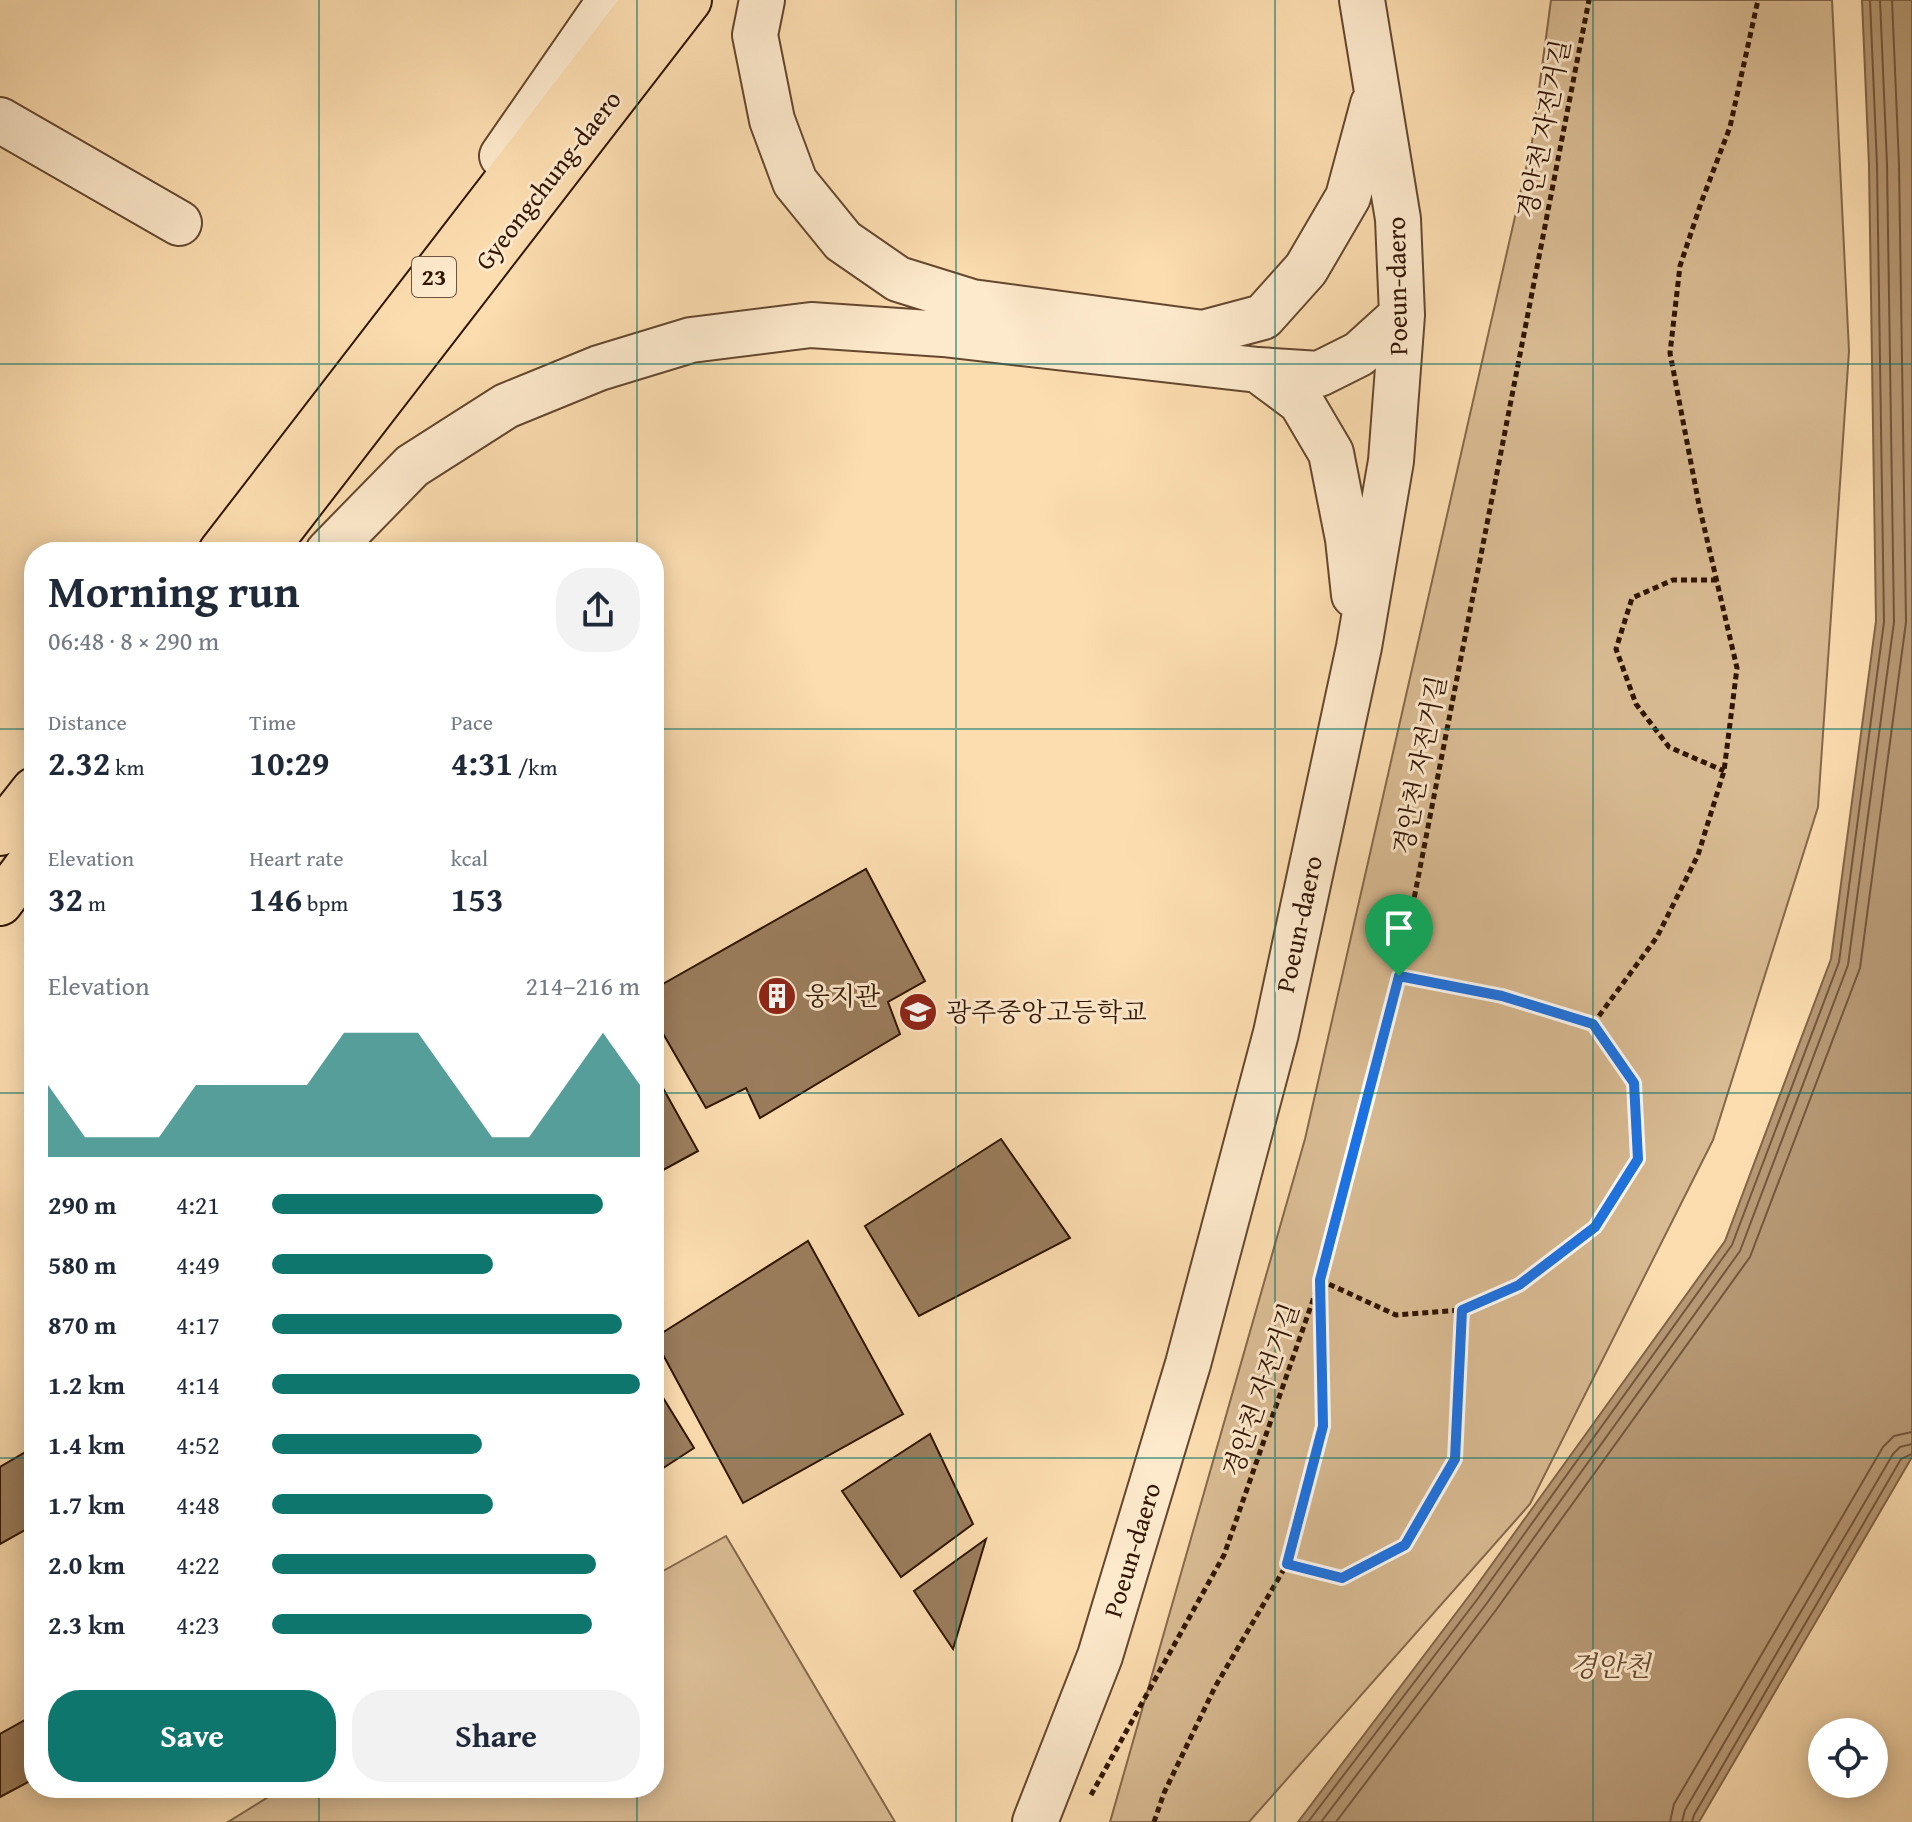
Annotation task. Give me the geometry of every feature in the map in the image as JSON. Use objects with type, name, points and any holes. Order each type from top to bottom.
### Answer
[{"type":"main road","name":"Gyeongchung-daero","points":[[229,542],[646,0]]},
{"type":"main road","name":"Gyeongchung-daero","points":[[271,542],[689,0]]},
{"type":"main road","points":[[0,833],[24,803]]},
{"type":"main road","points":[[0,905],[24,871]]},
{"type":"street","points":[[277,481],[610,0]]},
{"type":"street","points":[[762,0],[755,35],[772,120],[795,182],[843,241],[898,279],[972,302],[1048,314],[1203,333],[1263,317],[1306,269],[1348,197],[1377,91]]},
{"type":"street","name":"Poeun-daero","points":[[1035,1822],[1100,1656],[1188,1364],[1276,1033],[1359,647],[1391,461],[1402,315],[1398,219],[1362,0]]},
{"type":"street","points":[[0,120],[179,223]]},
{"type":"street","points":[[338,542],[412,466],[506,406],[599,368],[691,340],[811,325],[943,334],[1258,370],[1319,374],[1359,354],[1402,315]]},
{"type":"street","points":[[1258,370],[1301,402],[1331,453],[1348,539],[1359,647]]},
{"type":"street","points":[[0,905],[24,880]]},
{"type":"path","name":"경안천 자전거길","points":[[1090,1797],[1224,1555],[1320,1280],[1399,976],[1589,0]]},
{"type":"path","points":[[1593,1024],[1657,937],[1698,855],[1724,771],[1737,668],[1699,505],[1670,353],[1680,266],[1730,127],[1758,0]]},
{"type":"path","points":[[1717,580],[1673,580],[1632,598],[1616,649],[1636,704],[1669,747],[1724,771]]},
{"type":"path","points":[[1154,1822],[1164,1793],[1215,1687],[1287,1564],[1323,1426],[1320,1280],[1396,1315],[1462,1310],[1519,1285],[1595,1227],[1638,1159],[1634,1083],[1593,1024],[1502,996],[1399,976]]},
{"type":"path","points":[[1287,1564],[1342,1578],[1405,1545],[1455,1459],[1462,1310]]},
{"type":"shaded area","points":[[1551,0],[1832,0],[1849,351],[1818,807],[1713,1140],[1530,1504],[1249,1822],[1110,1822],[1305,1139],[1532,142]]},
{"type":"shaded area","points":[[726,1536],[895,1822],[228,1822],[267,1798],[664,1798],[664,1570]]},
{"type":"water","name":"경안천","points":[[1862,0],[1912,0],[1912,1457],[1699,1822],[1298,1822],[1472,1592],[1725,1241],[1831,959],[1876,621],[1869,165]]},
{"type":"building","name":"웅지관","points":[[866,869],[925,981],[888,1002],[900,1034],[760,1118],[746,1088],[706,1108],[664,1035],[664,983]]},
{"type":"building","points":[[664,1090],[698,1151],[664,1170]]},
{"type":"building","points":[[1001,1139],[1070,1238],[919,1316],[865,1226]]},
{"type":"building","points":[[808,1241],[903,1414],[743,1503],[664,1357],[664,1332]]},
{"type":"building","points":[[664,1399],[694,1448],[664,1468]]},
{"type":"building","points":[[930,1434],[973,1524],[901,1577],[842,1491]]},
{"type":"building","points":[[24,1453],[24,1531],[0,1544],[0,1467]]},
{"type":"building","points":[[986,1539],[953,1649],[914,1591]]},
{"type":"building","points":[[24,1721],[24,1784],[0,1797],[0,1734]]},
{"type":"place","name":"웅지관","points":[[777,996]]},
{"type":"place","name":"광주중앙고등학교","points":[[918,1012]]},
{"type":"route","points":[[1399,976],[1502,996],[1593,1024],[1634,1083],[1638,1159],[1595,1227],[1519,1285],[1462,1310],[1455,1459],[1405,1545],[1342,1578],[1287,1564],[1323,1426],[1320,1280],[1399,976]]}]
